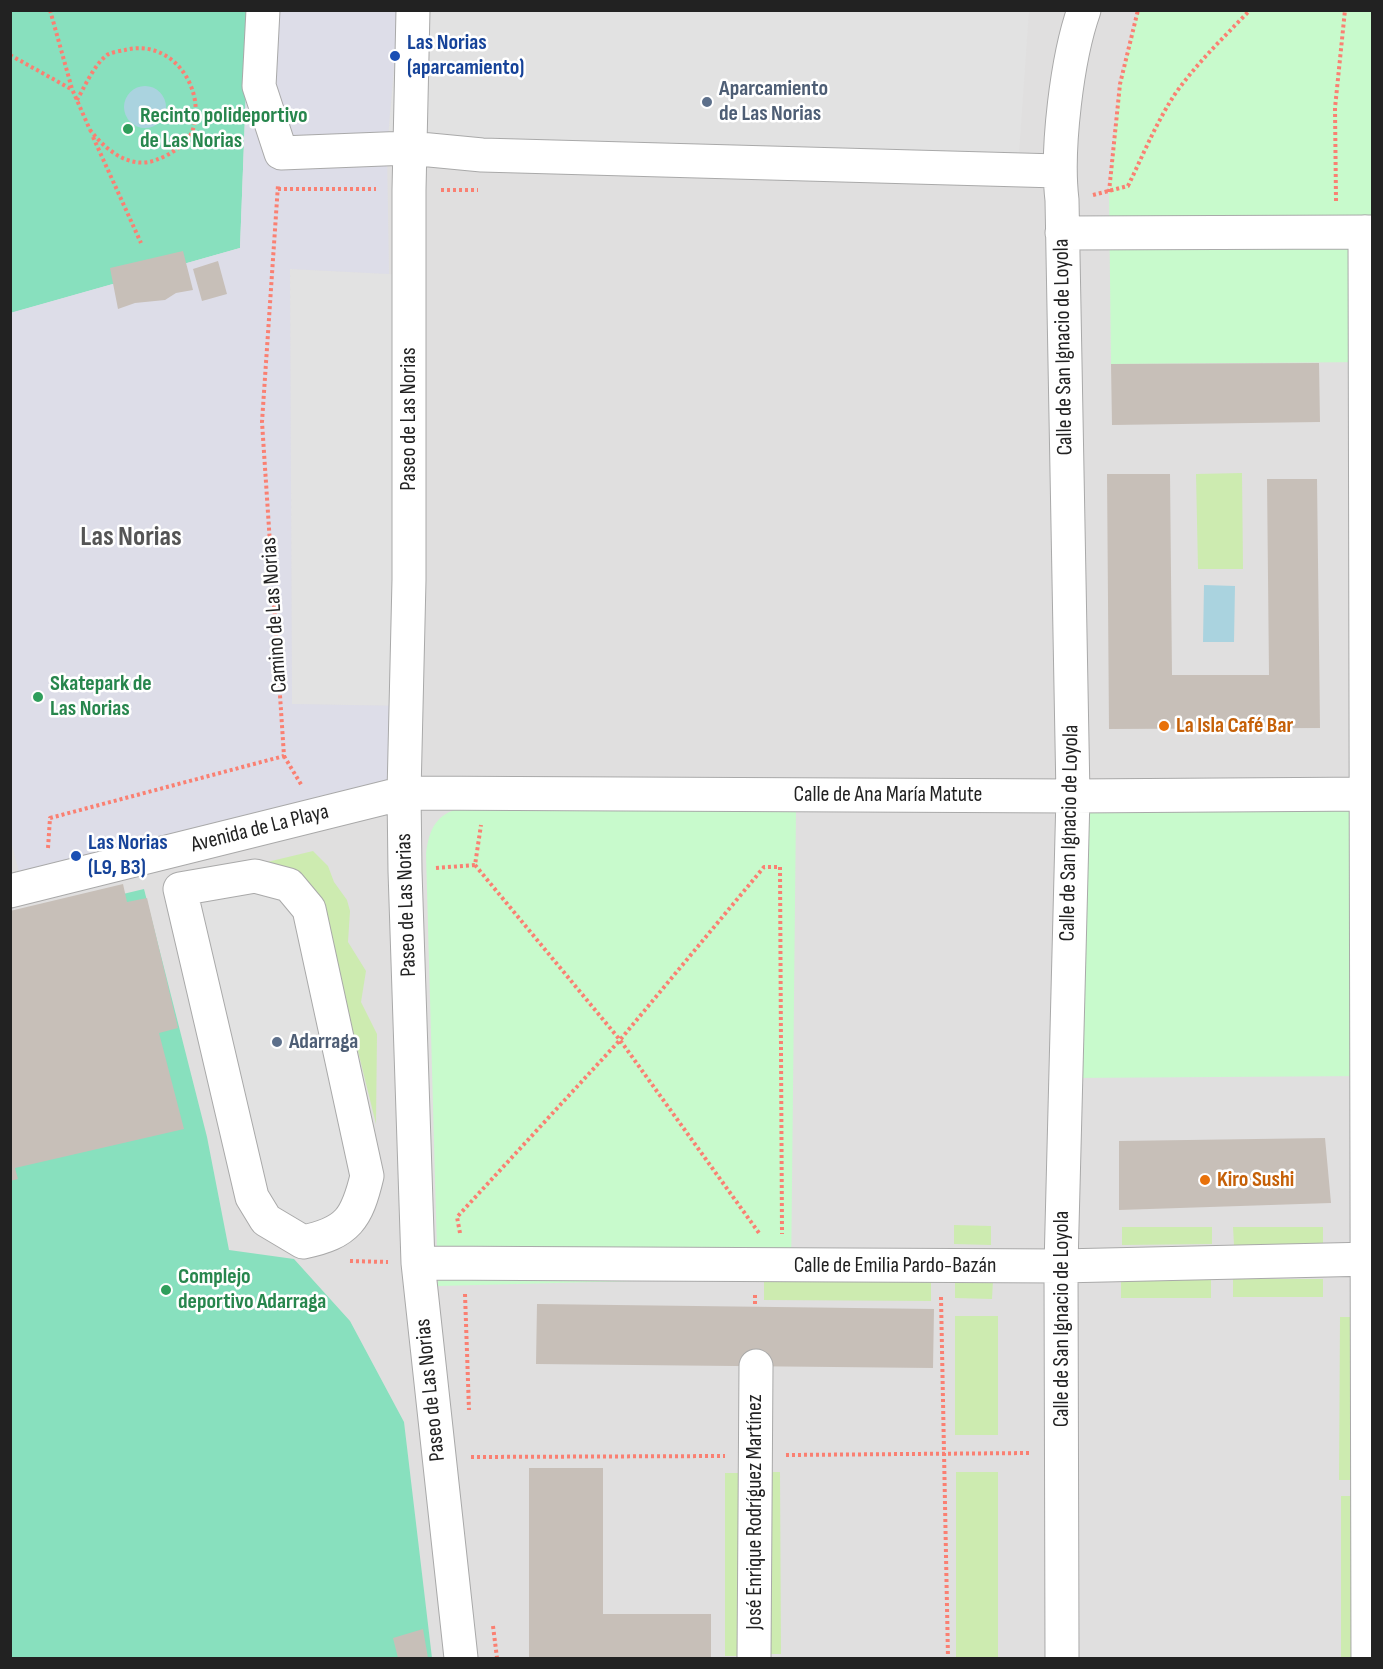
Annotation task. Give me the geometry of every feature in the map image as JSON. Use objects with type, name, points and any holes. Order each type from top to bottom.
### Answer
[{"type":"street","points":[[263,10],[259,86],[281,153],[409,148],[1060,186]]},
{"type":"street","name":"Paseo de Las Norias","points":[[413,10],[409,148],[410,580],[404,793],[405,871],[418,1263],[461,1659]]},
{"type":"street","name":"Calle de San Ignacio de Loyola","points":[[1062,1659],[1061,1266],[1073,796],[1060,186],[1074,38],[1084,10]]},
{"type":"street","points":[[1062,232],[1358,232],[1369,794],[1368,1659]]},
{"type":"street","name":"Calle de Ana María Matute","points":[[404,793],[1073,796],[1369,794]]},
{"type":"street","name":"Avenida de La Playa","points":[[10,891],[404,793]]},
{"type":"street","points":[[165,853],[180,889],[252,1197],[266,1220],[281,1231],[303,1242],[327,1237],[345,1225],[357,1212],[368,1176],[309,909],[289,885],[255,876],[180,889]]},
{"type":"street","name":"Calle de Emilia Pardo-Bazán","points":[[418,1263],[1061,1266],[1370,1258]]},
{"type":"street","name":"José Enrique Rodríguez Martínez","points":[[754,1659],[756,1366]]},
{"type":"path","points":[[50,10],[72,89],[141,243]]},
{"type":"path","points":[[1109,192],[1120,84],[1138,10]]},
{"type":"path","points":[[1060,186],[1109,192],[1128,186],[1155,128],[1175,95],[1204,56],[1250,10]]},
{"type":"path","points":[[1345,10],[1335,108],[1334,165],[1358,232]]},
{"type":"path","points":[[77,100],[89,78],[108,54],[133,48],[160,50],[182,67],[196,98],[193,131],[173,154],[148,163],[119,157],[104,147],[90,130]]},
{"type":"path","points":[[10,55],[72,89]]},
{"type":"path","name":"Camino de Las Norias","points":[[48,854],[50,818],[284,756],[262,422],[281,153]]},
{"type":"path","points":[[486,792],[475,865],[620,1040],[782,1265]]},
{"type":"path","points":[[405,871],[475,865]]},
{"type":"path","points":[[469,1412],[464,1265],[457,1217],[620,1040],[764,867],[780,867],[782,1265]]},
{"type":"path","points":[[940,1266],[948,1659]]},
{"type":"path","points":[[471,1446],[472,1469]]},
{"type":"path","points":[[471,1457],[1062,1453]]},
{"type":"path","points":[[492,1618],[498,1659]]},
{"type":"shaded area","points":[[11,11],[1372,11],[1372,1658],[11,1658]]},
{"type":"shaded area","points":[[249,11],[396,11],[395,56],[387,149],[389,274],[290,269],[292,704],[407,706],[404,793],[23,888],[10,837],[10,313],[240,248]]},
{"type":"shaded area","name":"Aparcamiento de Las Norias","points":[[396,11],[1029,11],[1018,168],[387,149],[395,56]]},
{"type":"shaded area","points":[[290,269],[409,275],[407,706],[292,704]]},
{"type":"shaded area","name":"Adarraga","points":[[289,885],[367,1176],[327,1237],[266,1220],[180,889]]},
{"type":"green space","name":"Recinto polideportivo de Las Norias","points":[[11,11],[249,11],[240,248],[11,313]]},
{"type":"green space","points":[[1138,11],[1372,11],[1372,362],[1111,364],[1109,192],[1120,84]]},
{"type":"green space","points":[[1242,473],[1243,569],[1198,569],[1196,474]]},
{"type":"green space","points":[[1366,794],[1367,1076],[1066,1078],[1073,796]]},
{"type":"green space","points":[[461,808],[796,808],[791,1277],[438,1286],[426,854],[429,837],[435,824],[445,814]]},
{"type":"green space","points":[[313,851],[328,866],[334,882],[347,900],[350,911],[348,942],[366,971],[361,1002],[377,1034],[376,1124],[320,898],[304,879],[263,863]]},
{"type":"green space","name":"Complejo deportivo Adarraga","points":[[144,889],[207,1137],[229,1250],[294,1259],[350,1321],[404,1422],[432,1658],[11,1658],[10,921]]},
{"type":"green space","points":[[954,1225],[991,1226],[991,1245],[954,1244]]},
{"type":"green space","points":[[1122,1227],[1212,1227],[1212,1244],[1122,1245]]},
{"type":"green space","points":[[1233,1227],[1323,1227],[1323,1245],[1234,1245]]},
{"type":"green space","points":[[931,1275],[931,1301],[764,1300],[764,1278]]},
{"type":"green space","points":[[955,1279],[993,1280],[992,1299],[955,1298]]},
{"type":"green space","points":[[1211,1279],[1211,1298],[1121,1298],[1121,1280]]},
{"type":"green space","points":[[1233,1279],[1323,1279],[1323,1297],[1233,1297]]},
{"type":"green space","points":[[955,1316],[998,1316],[998,1435],[955,1435]]},
{"type":"green space","points":[[1340,1317],[1353,1317],[1352,1480],[1339,1480]]},
{"type":"green space","points":[[767,1472],[780,1472],[781,1654],[766,1654]]},
{"type":"green space","points":[[956,1472],[998,1472],[998,1658],[956,1658]]},
{"type":"green space","points":[[725,1473],[740,1473],[740,1656],[725,1656]]},
{"type":"green space","points":[[1341,1496],[1354,1496],[1353,1658],[1341,1658]]},
{"type":"water","points":[[145,86],[153,87],[160,92],[165,99],[165,115],[160,122],[153,127],[145,128],[137,127],[130,122],[125,115],[124,107],[125,99],[130,92],[137,87]]},
{"type":"water","points":[[1204,585],[1235,586],[1234,642],[1203,642]]},
{"type":"building","points":[[183,251],[193,290],[176,293],[165,300],[135,303],[118,309],[110,268]]},
{"type":"building","points":[[218,261],[227,294],[202,301],[193,269]]},
{"type":"building","points":[[1319,363],[1320,422],[1112,425],[1111,364]]},
{"type":"building","points":[[1107,474],[1170,474],[1172,675],[1269,675],[1267,479],[1317,479],[1320,728],[1109,729]]},
{"type":"building","points":[[123,884],[127,902],[147,898],[178,1028],[159,1033],[184,1129],[15,1168],[18,1179],[10,1181],[10,911]]},
{"type":"building","points":[[1325,1138],[1331,1203],[1119,1210],[1119,1141]]},
{"type":"building","points":[[537,1304],[934,1309],[933,1368],[536,1364]]},
{"type":"building","points":[[529,1468],[603,1468],[603,1614],[711,1614],[711,1658],[529,1658]]},
{"type":"building","points":[[423,1629],[428,1658],[398,1658],[393,1638]]},
{"type":"place","name":"Las Norias (aparcamiento)","points":[[395,56]]},
{"type":"place","name":"Aparcamiento de Las Norias","points":[[707,102]]},
{"type":"place","name":"Recinto polideportivo de Las Norias","points":[[128,129]]},
{"type":"place","name":"Skatepark de Las Norias","points":[[38,697]]},
{"type":"place","name":"La Isla Café Bar","points":[[1164,726]]},
{"type":"place","name":"Las Norias (L9, B3)","points":[[76,856]]},
{"type":"place","name":"Adarraga","points":[[277,1042]]},
{"type":"place","name":"Kiro Sushi","points":[[1205,1180]]},
{"type":"place","name":"Complejo deportivo Adarraga","points":[[166,1290]]},
{"type":"district","name":"Las Norias","points":[[131,538]]}]
